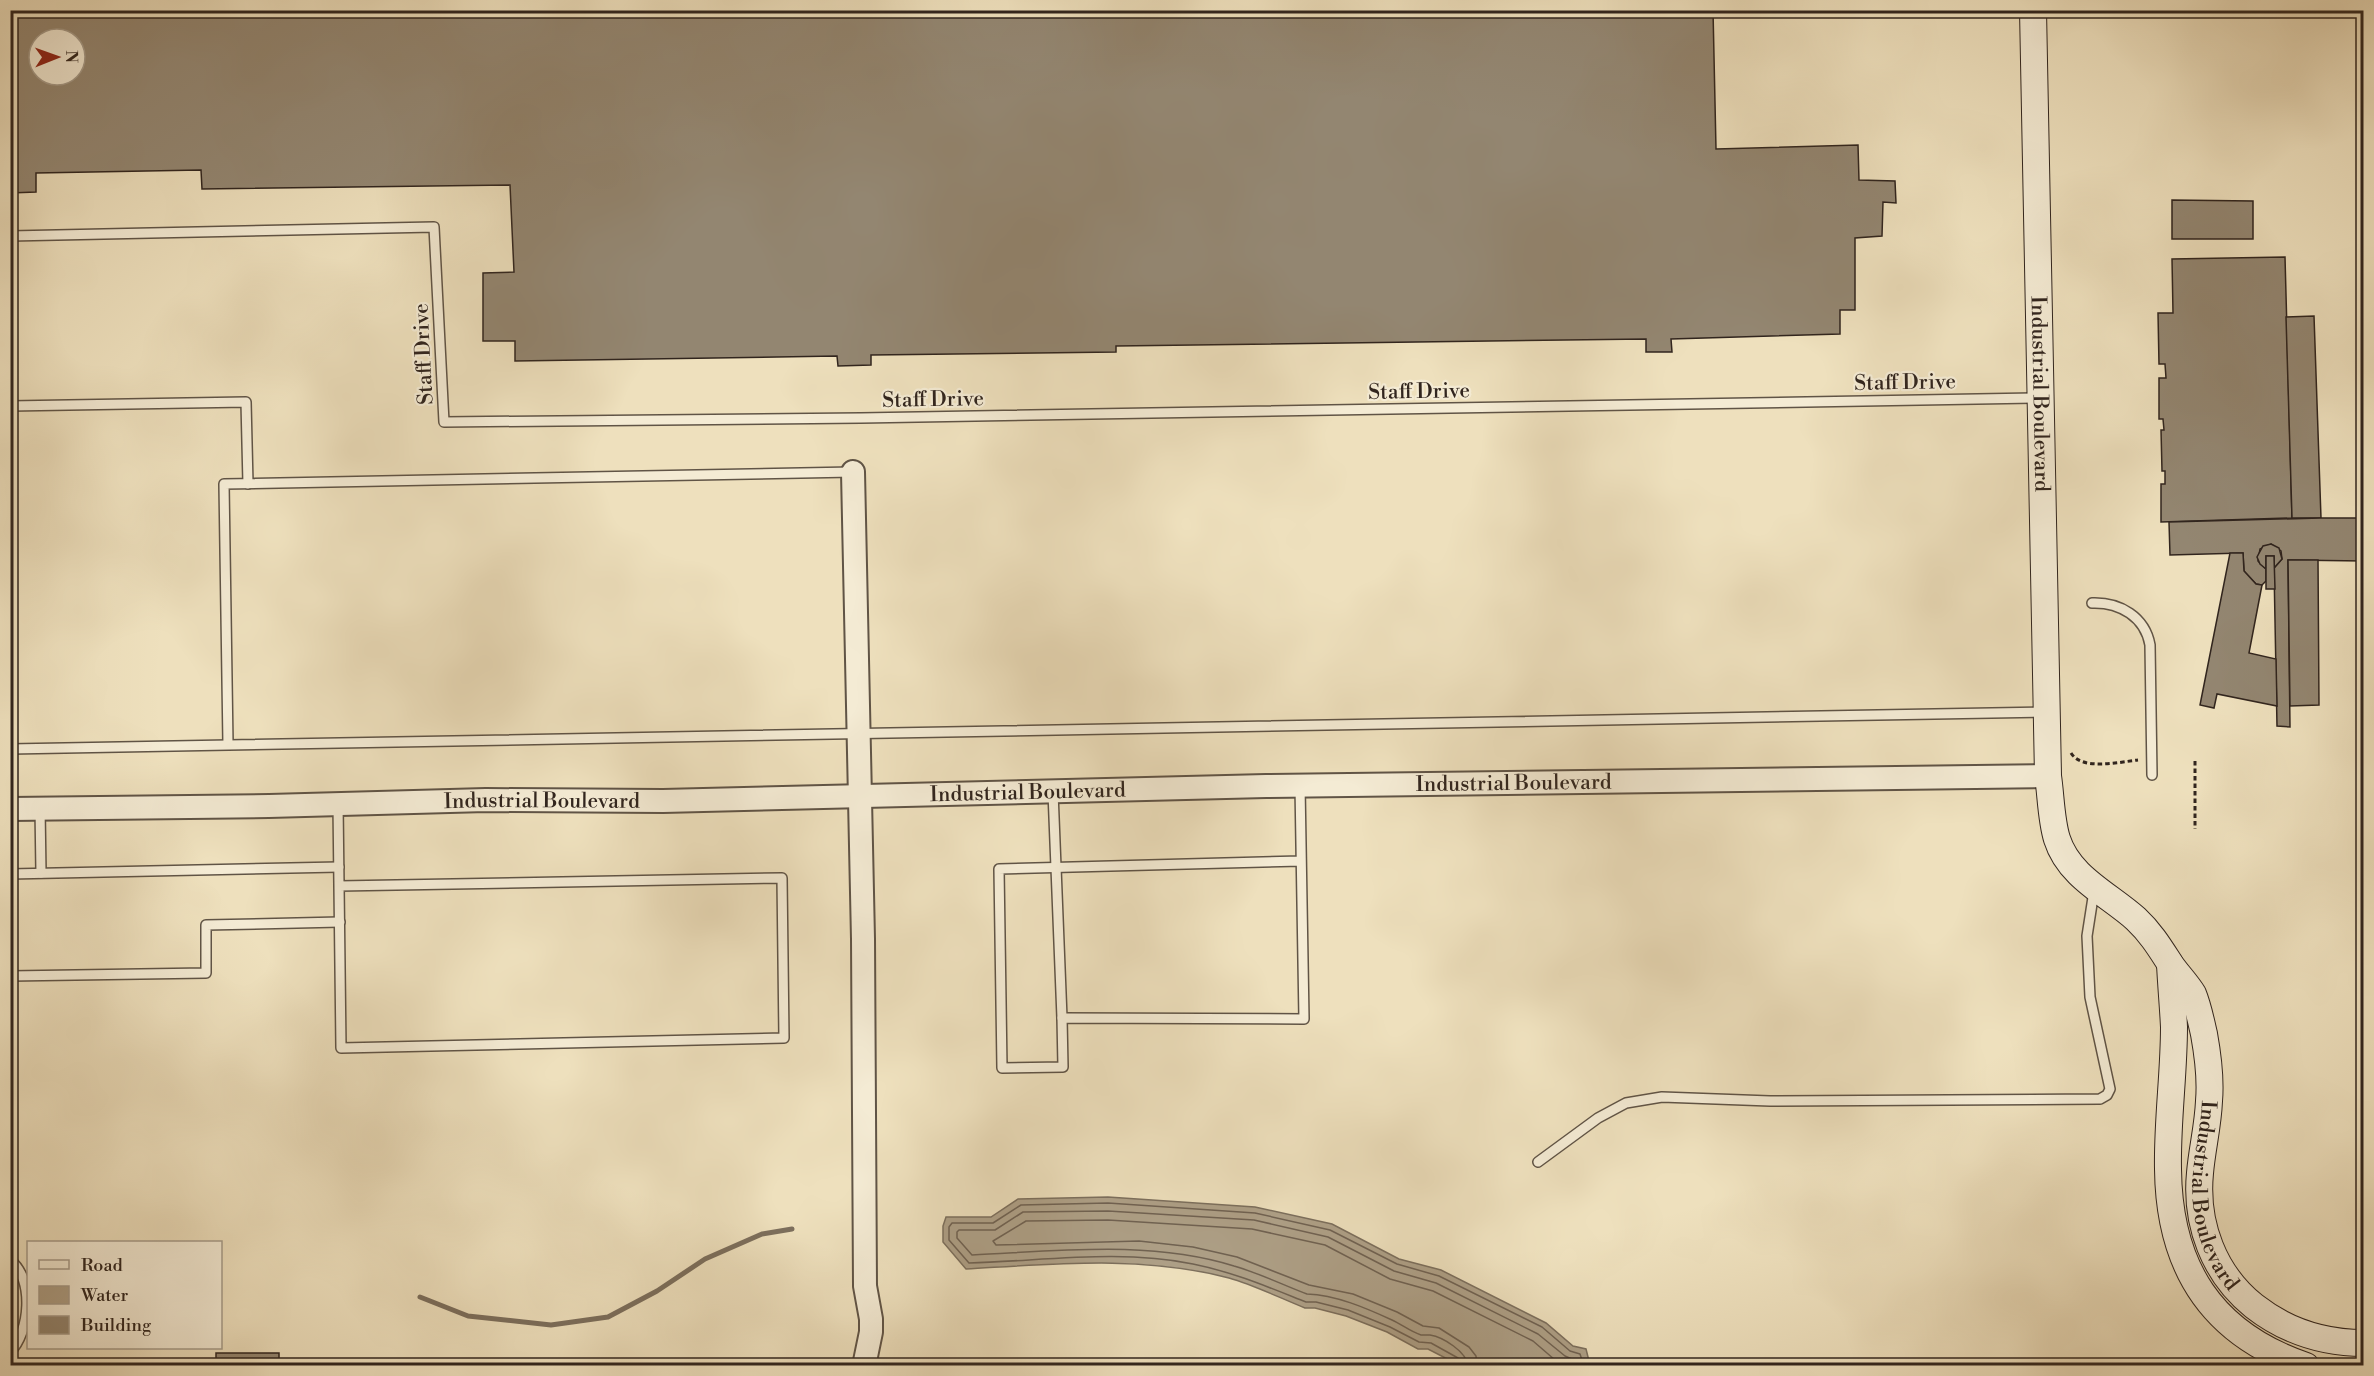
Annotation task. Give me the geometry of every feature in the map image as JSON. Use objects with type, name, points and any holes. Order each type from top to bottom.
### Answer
[{"type":"main road","name":"Industrial Boulevard","points":[[2033,10],[2046,712],[2048,776],[2057,839],[2066,858],[2081,876],[2135,918],[2156,939],[2192,994],[2201,1020],[2209,1058],[2210,1101],[2200,1173],[2199,1204],[2201,1222],[2208,1242],[2222,1269],[2240,1294],[2267,1316],[2307,1336],[2364,1343]]},
{"type":"main road","name":"Industrial Boulevard","points":[[2170,963],[2174,1028],[2168,1171],[2175,1234],[2184,1261],[2197,1288],[2216,1312],[2245,1337],[2277,1356],[2306,1365]]},
{"type":"street","points":[[844,473],[868,734],[859,798],[863,939],[865,1286],[871,1319],[871,1332],[864,1365]]},
{"type":"street","name":"Industrial Boulevard","points":[[10,809],[486,800],[663,801],[859,798],[1300,786],[2048,776]]},
{"type":"lane","name":"Staff Drive","points":[[10,236],[434,227],[444,422],[883,418],[2041,398]]},
{"type":"lane","points":[[10,406],[246,402],[248,484]]},
{"type":"lane","points":[[228,744],[224,484],[844,473]]},
{"type":"lane","points":[[2092,603],[2118,607],[2131,613],[2148,632],[2152,775]]},
{"type":"lane","points":[[10,749],[2046,712]]},
{"type":"lane","points":[[1062,1018],[1304,1019],[1300,786]]},
{"type":"lane","points":[[1053,792],[1056,868],[1062,1018],[1063,1067],[1002,1068],[999,869],[1056,868],[1301,861]]},
{"type":"lane","points":[[338,804],[339,886],[340,922],[341,1048],[784,1038],[782,878],[339,886]]},
{"type":"lane","points":[[40,808],[41,873]]},
{"type":"lane","points":[[10,874],[339,867]]},
{"type":"lane","points":[[1538,1162],[1598,1118],[1626,1103],[1662,1097],[1770,1101],[2100,1099],[2107,1095],[2110,1089],[2090,997],[2087,936],[2095,887]]},
{"type":"lane","points":[[10,976],[206,973],[206,925],[340,922]]},
{"type":"lane","points":[[10,1260],[22,1277],[27,1296]]},
{"type":"lane","points":[[10,1352],[20,1342],[27,1305]]},
{"type":"path","points":[[2074,759],[2084,763],[2152,758]]},
{"type":"path","points":[[2195,761],[2195,829]]},
{"type":"water","points":[[1108,1197],[1255,1207],[1332,1224],[1399,1259],[1441,1270],[1546,1323],[1573,1346],[1586,1349],[1590,1365],[1459,1365],[1428,1349],[1418,1349],[1387,1332],[1346,1316],[1315,1308],[1305,1308],[1229,1278],[1164,1266],[1131,1264],[1065,1264],[966,1269],[943,1242],[943,1226],[946,1217],[991,1217],[1018,1199]]},
{"type":"building","points":[[10,10],[1713,10],[1716,149],[1858,145],[1859,180],[1895,181],[1896,203],[1883,202],[1882,236],[1855,238],[1855,310],[1840,310],[1840,334],[1671,339],[1672,352],[1646,352],[1646,339],[1116,346],[1116,352],[871,355],[871,365],[838,366],[837,356],[515,361],[515,341],[483,341],[483,273],[514,272],[510,185],[202,189],[201,170],[36,173],[36,192],[10,193]]},
{"type":"building","points":[[2172,200],[2253,201],[2253,239],[2172,239]]},
{"type":"building","points":[[2285,257],[2292,518],[2161,522],[2161,484],[2165,484],[2165,471],[2162,471],[2161,430],[2164,430],[2163,419],[2159,419],[2159,378],[2166,378],[2165,364],[2159,364],[2158,313],[2173,313],[2172,259]]},
{"type":"building","points":[[2314,316],[2321,518],[2292,518],[2286,317]]},
{"type":"building","points":[[2364,518],[2364,561],[2288,560],[2290,727],[2277,726],[2274,568],[2282,559],[2281,551],[2271,544],[2260,549],[2258,561],[2266,569],[2266,581],[2262,585],[2256,584],[2244,571],[2243,553],[2170,555],[2169,522]]},
{"type":"building","points":[[2271,544],[2279,548],[2282,559],[2274,568],[2274,556],[2266,556],[2266,569],[2257,557],[2263,546]]},
{"type":"building","points":[[2230,553],[2243,553],[2244,571],[2256,584],[2262,585],[2249,653],[2276,659],[2277,706],[2217,694],[2214,708],[2200,705]]},
{"type":"building","points":[[2266,556],[2274,556],[2275,589],[2266,589]]},
{"type":"building","points":[[2288,560],[2318,560],[2319,705],[2290,706]]},
{"type":"building","points":[[216,1353],[279,1353],[279,1366],[216,1366]]},
{"type":"waterway","points":[[420,1297],[468,1316],[551,1325],[608,1317],[657,1291],[705,1259],[762,1234],[792,1229]]}]
